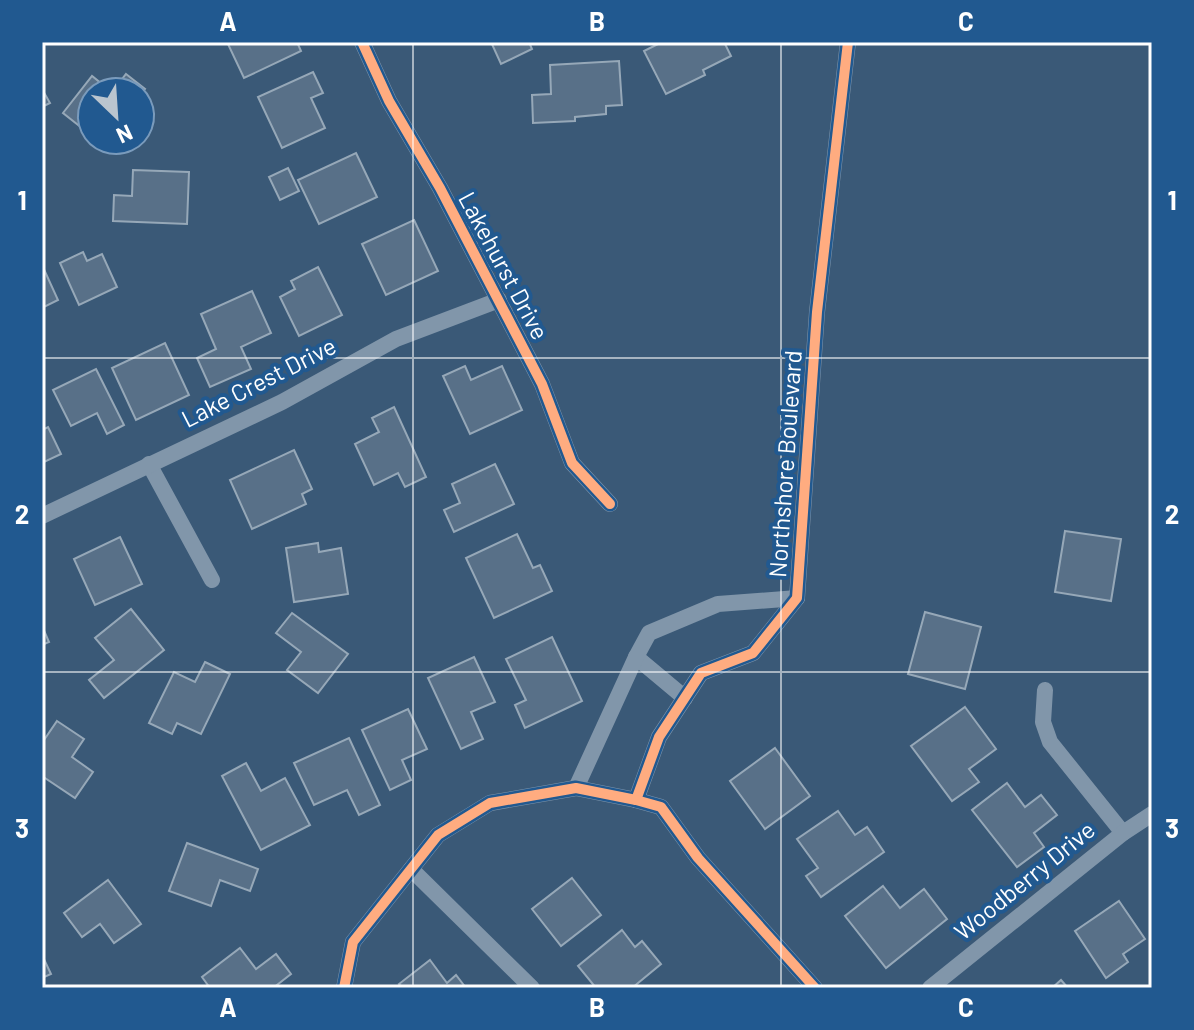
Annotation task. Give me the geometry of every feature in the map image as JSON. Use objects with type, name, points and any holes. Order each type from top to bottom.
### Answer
[{"type":"street","name":"Lakehurst Drive","points":[[362,42],[389,101],[440,188],[542,384],[572,463],[610,504]]},
{"type":"street","name":"Northshore Boulevard","points":[[636,800],[659,737],[701,673],[753,653],[797,598],[817,312],[848,42]]},
{"type":"street","name":"Lake Crest Drive","points":[[42,516],[282,402],[396,339],[499,300]]},
{"type":"street","points":[[149,464],[212,580]]},
{"type":"street","name":"Northshore Boulevard","points":[[576,788],[649,633],[718,604],[797,598]]},
{"type":"street","points":[[636,657],[685,698]]},
{"type":"street","points":[[1045,690],[1043,722],[1050,742],[1123,833]]},
{"type":"street","points":[[344,988],[353,942],[438,835],[490,803],[576,788],[661,807],[698,858],[815,988]]},
{"type":"street","name":"Woodberry Drive","points":[[930,988],[1123,833],[1152,814]]},
{"type":"street","points":[[411,869],[532,988]]},
{"type":"building","points":[[227,42],[297,42],[301,51],[244,78]]},
{"type":"building","points":[[491,42],[529,42],[532,49],[501,64]]},
{"type":"building","points":[[662,42],[729,42],[725,44],[731,56],[703,70],[705,75],[666,94],[644,51]]},
{"type":"building","points":[[619,61],[622,105],[606,106],[606,114],[575,117],[575,121],[533,123],[532,95],[551,94],[550,65]]},
{"type":"building","points":[[313,72],[323,93],[311,98],[325,128],[282,148],[258,97]]},
{"type":"building","points":[[42,89],[50,103],[42,107]]},
{"type":"building","points":[[76,96],[76,123],[63,113]]},
{"type":"building","points":[[356,153],[377,197],[319,224],[298,180]]},
{"type":"building","points":[[288,168],[299,191],[280,200],[269,177]]},
{"type":"building","points":[[133,170],[189,172],[187,224],[113,221],[114,195],[132,196]]},
{"type":"building","points":[[414,220],[438,271],[386,295],[362,244]]},
{"type":"building","points":[[83,252],[87,261],[102,254],[117,287],[79,305],[60,263]]},
{"type":"building","points":[[42,265],[58,300],[42,308]]},
{"type":"building","points":[[318,267],[342,315],[299,336],[280,297],[295,289],[291,281]]},
{"type":"building","points":[[252,291],[271,333],[241,347],[251,369],[210,387],[197,358],[216,349],[201,314]]},
{"type":"building","points":[[165,343],[189,395],[136,420],[112,368]]},
{"type":"building","points":[[465,366],[471,380],[502,366],[522,410],[470,434],[443,376]]},
{"type":"building","points":[[96,369],[124,425],[107,434],[97,413],[71,426],[53,390]]},
{"type":"building","points":[[394,407],[426,477],[405,487],[398,473],[374,485],[355,444],[379,432],[372,418]]},
{"type":"building","points":[[48,427],[61,454],[42,463],[42,430]]},
{"type":"building","points":[[294,450],[312,489],[302,494],[306,504],[252,529],[230,480]]},
{"type":"building","points":[[495,464],[514,504],[454,532],[444,510],[460,503],[452,484]]},
{"type":"building","points":[[1065,531],[1121,539],[1111,601],[1055,592]]},
{"type":"building","points":[[517,534],[533,568],[540,565],[552,591],[494,618],[466,558]]},
{"type":"building","points":[[120,537],[142,584],[95,605],[74,559]]},
{"type":"building","points":[[318,543],[319,552],[341,548],[348,594],[294,602],[286,548]]},
{"type":"building","points":[[131,609],[164,650],[104,698],[89,680],[114,660],[95,638]]},
{"type":"building","points":[[925,612],[981,627],[965,689],[908,674]]},
{"type":"building","points":[[292,613],[348,654],[318,693],[287,670],[301,652],[276,633]]},
{"type":"building","points":[[42,626],[49,642],[42,645]]},
{"type":"building","points":[[552,637],[582,701],[525,728],[515,705],[526,700],[506,659]]},
{"type":"building","points":[[474,657],[495,702],[471,712],[483,739],[461,749],[428,678]]},
{"type":"building","points":[[205,662],[230,674],[201,734],[177,723],[172,734],[149,723],[174,672],[195,682]]},
{"type":"building","points":[[965,707],[996,749],[969,769],[979,782],[952,801],[911,746]]},
{"type":"building","points":[[408,709],[427,749],[402,760],[411,780],[390,790],[362,730]]},
{"type":"building","points":[[57,721],[84,739],[72,757],[93,772],[75,798],[42,776],[42,743]]},
{"type":"building","points":[[349,738],[380,805],[359,815],[347,790],[314,805],[294,763]]},
{"type":"building","points":[[775,748],[810,796],[765,829],[730,781]]},
{"type":"building","points":[[246,763],[261,791],[285,778],[310,825],[261,850],[222,776]]},
{"type":"building","points":[[1007,783],[1025,807],[1041,795],[1057,815],[1034,833],[1044,847],[1017,867],[972,810]]},
{"type":"building","points":[[838,811],[855,835],[867,827],[884,852],[821,897],[806,876],[818,868],[797,839]]},
{"type":"building","points":[[187,843],[258,869],[250,891],[220,880],[211,906],[169,891]]},
{"type":"building","points":[[572,878],[601,915],[561,946],[532,909]]},
{"type":"building","points":[[108,880],[141,924],[114,943],[100,924],[82,937],[64,913]]},
{"type":"building","points":[[883,886],[900,908],[924,889],[947,919],[886,968],[845,916]]},
{"type":"building","points":[[1119,901],[1145,939],[1123,954],[1128,962],[1106,978],[1075,931]]},
{"type":"building","points":[[622,930],[635,947],[642,941],[661,964],[632,988],[596,988],[578,966]]},
{"type":"building","points":[[240,948],[256,969],[276,954],[291,974],[273,988],[210,988],[202,977]]},
{"type":"building","points":[[42,955],[51,974],[42,978]]},
{"type":"building","points":[[430,960],[447,983],[456,975],[466,988],[403,988],[399,984]]},
{"type":"building","points":[[1061,980],[1068,988],[1052,988]]},
{"type":"cycle path","points":[[362,42],[389,101],[440,188],[542,384],[572,463],[610,504]]},
{"type":"cycle path","points":[[636,800],[659,737],[701,673],[753,653],[797,598],[817,312],[848,42]]},
{"type":"cycle path","points":[[344,988],[353,942],[438,835],[490,803],[576,788],[661,807],[698,858],[815,988]]}]
